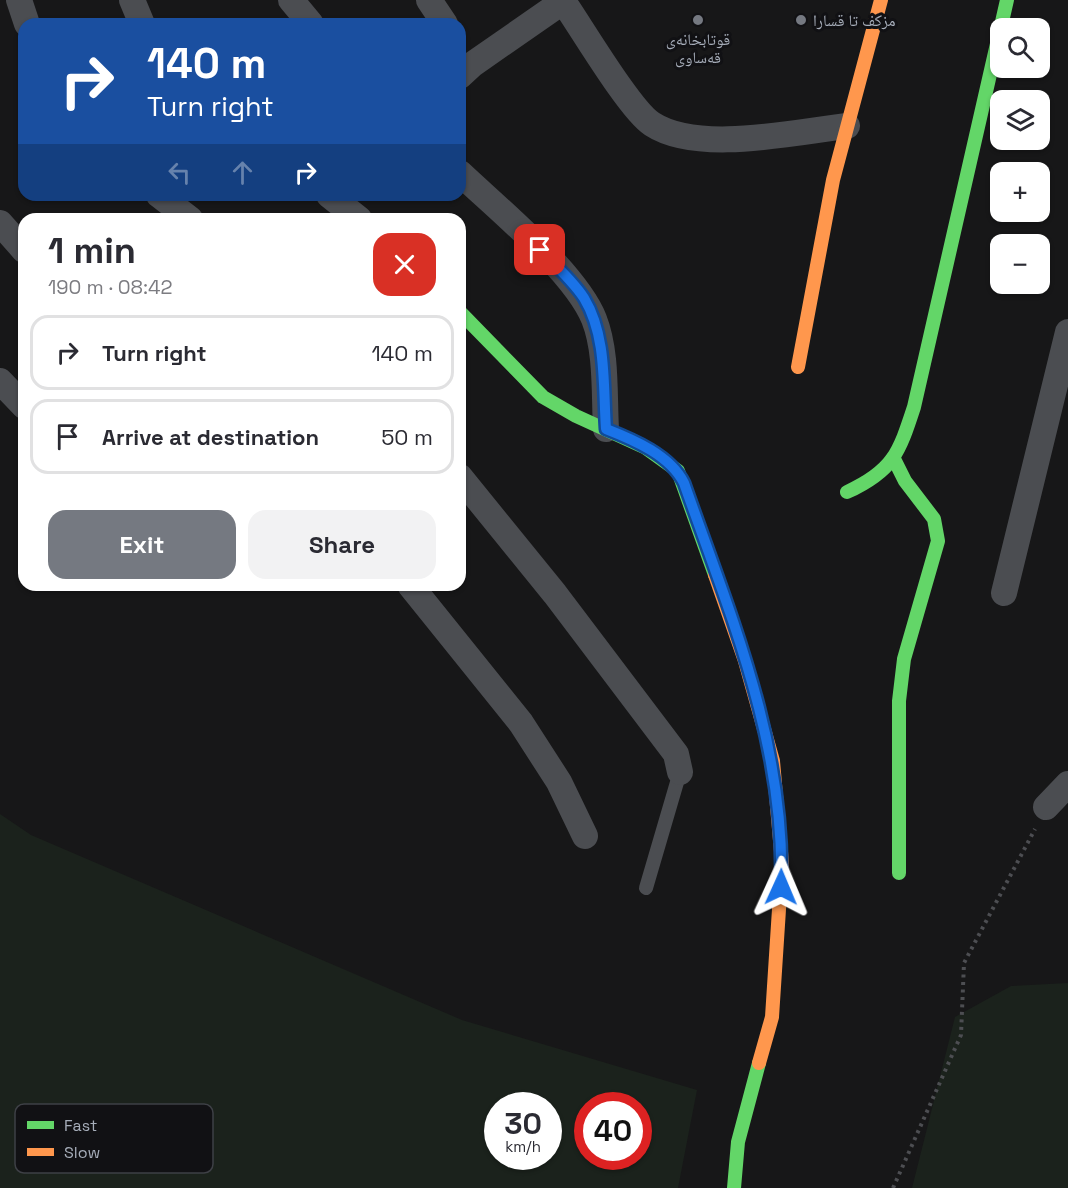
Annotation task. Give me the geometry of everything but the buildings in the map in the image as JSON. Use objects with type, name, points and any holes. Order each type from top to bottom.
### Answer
[{"type":"street","points":[[19,0],[25,18]]},
{"type":"street","points":[[132,0],[140,18]]},
{"type":"street","points":[[291,0],[305,18]]},
{"type":"street","points":[[429,0],[441,18]]},
{"type":"street","points":[[798,367],[833,180],[881,0]]},
{"type":"street","points":[[847,492],[873,481],[895,460],[914,407],[1007,0]]},
{"type":"street","points":[[466,61],[564,1],[631,101],[651,124],[672,134],[730,140],[847,126]]},
{"type":"street","points":[[466,179],[555,264],[584,298],[595,320],[601,349],[606,429]]},
{"type":"street","points":[[167,201],[182,213]]},
{"type":"street","points":[[336,201],[352,213]]},
{"type":"street","points":[[0,223],[18,243]]},
{"type":"street","points":[[466,318],[543,397],[576,416],[646,448],[671,464],[684,483],[745,661],[773,760],[782,863],[772,1017],[738,1142],[734,1188]]},
{"type":"street","points":[[1004,593],[1068,332]]},
{"type":"street","points":[[0,381],[18,399]]},
{"type":"street","points":[[895,460],[905,481],[934,519],[938,541],[904,659],[898,701],[899,873]]},
{"type":"street","points":[[466,484],[555,594],[676,754],[681,772]]},
{"type":"street","points":[[415,591],[521,723],[559,782],[585,836]]},
{"type":"street","points":[[1047,807],[1068,784]]},
{"type":"lane","points":[[646,888],[681,772]]},
{"type":"path","points":[[893,1188],[961,1035],[964,963],[1047,807]]},
{"type":"shaded area","points":[[0,814],[31,835],[462,1020],[697,1090],[678,1188],[0,1188]]},
{"type":"shaded area","points":[[1068,983],[1068,1188],[912,1188],[955,1017],[1011,986]]},
{"type":"traffic: fast","points":[[847,492],[875,476],[892,459],[904,437],[914,407],[1007,0]]},
{"type":"traffic: fast","points":[[466,318],[543,397],[576,416],[646,448],[678,471],[715,575]]},
{"type":"traffic: fast","points":[[895,461],[905,481],[934,519],[938,541],[904,659],[899,701],[899,873]]},
{"type":"traffic: fast","points":[[734,1188],[738,1142],[759,1063]]},
{"type":"traffic: slow","points":[[798,367],[833,180],[881,0]]},
{"type":"traffic: slow","points":[[715,575],[745,661],[773,761],[782,863],[772,1017],[759,1063]]},
{"type":"place","name":"قوتابخانەی قەساوی","points":[[698,20]]},
{"type":"place","name":"مزكف تا قسارا","points":[[801,20]]},
{"type":"route","points":[[540,250],[584,298],[595,320],[601,349],[606,429],[646,448],[671,464],[678,471],[684,483],[728,607],[773,760],[782,863],[781,887]]}]
